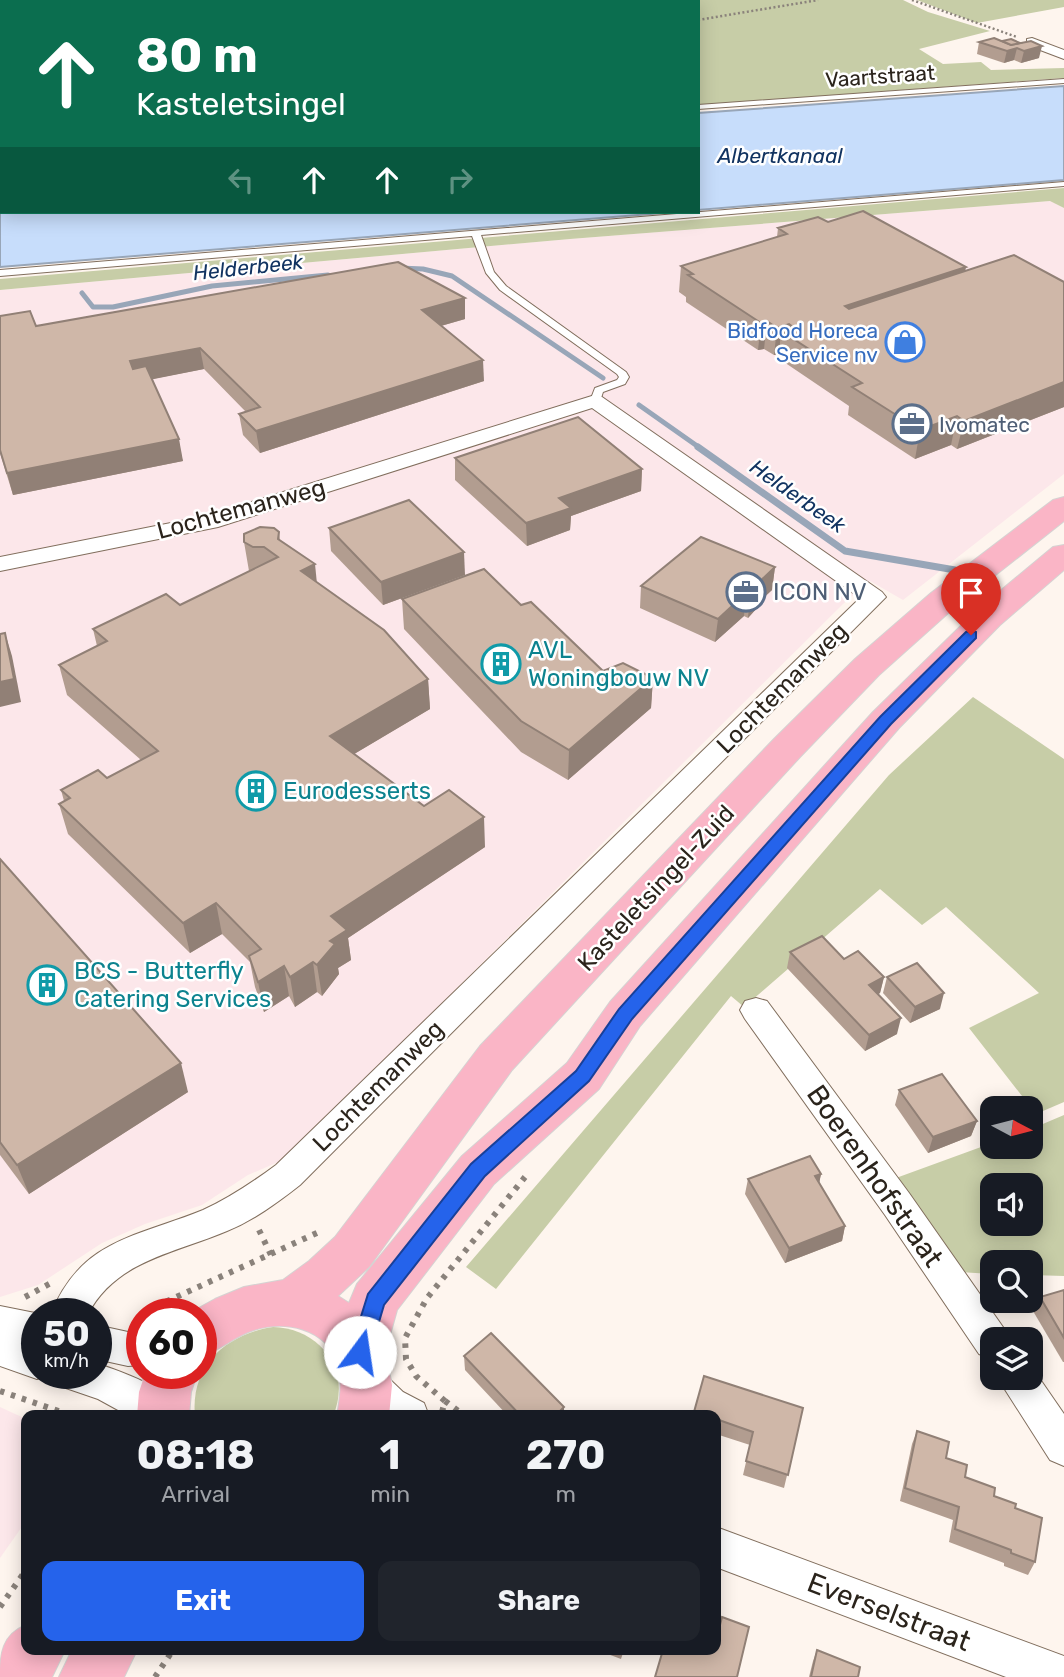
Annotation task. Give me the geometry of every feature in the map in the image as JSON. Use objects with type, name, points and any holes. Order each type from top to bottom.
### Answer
[{"type":"main road","name":"Kasteletsingel-Zuid","points":[[292,1303],[326,1277],[352,1252],[506,1048],[867,667],[943,600],[1064,506]]},
{"type":"main road","points":[[363,1384],[375,1300],[478,1170],[583,1076],[625,1014],[886,720],[988,618],[1064,554]]},
{"type":"main road","points":[[217,1322],[253,1307],[292,1303],[313,1309],[342,1325],[363,1384]]},
{"type":"main road","points":[[163,1410],[166,1389]]},
{"type":"main road","points":[[16,1677],[32,1655]]},
{"type":"main road","points":[[89,1677],[104,1655]]},
{"type":"street","points":[[1032,42],[1063,67]]},
{"type":"street","name":"Lochtemanweg","points":[[0,564],[210,522],[595,401],[874,597],[288,1175],[243,1208],[214,1221],[146,1243],[116,1257],[77,1298]]},
{"type":"street","name":"Boerenhofstraat","points":[[756,1010],[897,1204],[982,1327]]},
{"type":"street","points":[[0,1323],[21,1327]]},
{"type":"street","points":[[0,1349],[21,1355]]},
{"type":"street","points":[[363,1384],[399,1410]]},
{"type":"street","points":[[112,1385],[154,1410]]},
{"type":"street","points":[[1025,1390],[1064,1447]]},
{"type":"street","name":"Everselstraat","points":[[721,1549],[1063,1677]]},
{"type":"lane","name":"Vaartstraat","points":[[700,107],[1063,67]]},
{"type":"lane","points":[[0,273],[1064,184]]},
{"type":"lane","points":[[477,234],[490,273],[503,288],[621,372],[624,377],[621,382],[599,390],[595,401]]},
{"type":"path","points":[[700,20],[818,0]]},
{"type":"path","points":[[912,0],[1032,42]]},
{"type":"path","points":[[427,1298],[405,1338],[406,1359],[416,1376],[457,1410]]},
{"type":"path","points":[[0,1391],[55,1410]]},
{"type":"path","points":[[443,1410],[445,1401]]},
{"type":"path","points":[[0,1607],[21,1577]]},
{"type":"path","points":[[155,1677],[170,1655]]},
{"type":"shaded area","points":[[1051,201],[1064,208],[1064,474],[903,600],[870,581],[843,604],[285,1159],[248,1175],[202,1205],[145,1224],[102,1243],[38,1285],[0,1297],[0,290],[570,239]]},
{"type":"shaded area","points":[[0,1407],[21,1417],[21,1528],[0,1558]]},
{"type":"green space","points":[[700,0],[903,0],[928,12],[990,31],[919,49],[943,64],[981,62],[991,70],[1064,68],[1064,78],[700,105]]},
{"type":"green space","points":[[917,0],[1064,0],[1064,7],[977,23]]},
{"type":"green space","points":[[1064,188],[1064,208],[1050,201],[570,239],[0,290],[0,279]]},
{"type":"green space","points":[[973,697],[1064,759],[1064,1102],[1043,1111],[1043,1096],[1022,1096],[969,1028],[1039,993],[946,907],[922,925],[880,889],[744,1007],[731,996],[496,1289],[466,1267],[889,775]]},
{"type":"green space","points":[[1064,1115],[1064,1276],[1043,1275],[1043,1250],[980,1250],[980,1273],[959,1272],[896,1178],[980,1147],[980,1159],[1043,1159],[1043,1124]]},
{"type":"green space","points":[[273,1327],[290,1329],[317,1343],[328,1355],[339,1383],[335,1410],[195,1410],[197,1389],[217,1389],[217,1353],[240,1337]]},
{"type":"water","name":"Albertkanaal","points":[[1064,86],[1064,180],[700,210],[700,113]]},
{"type":"water","name":"Albertkanaal","points":[[0,214],[650,214],[0,267]]},
{"type":"building","points":[[994,38],[1011,45],[1031,41],[1042,46],[1024,51],[1017,48],[1007,51],[979,42]]},
{"type":"building","points":[[1011,39],[1020,43],[1011,45],[1002,41]]},
{"type":"building","name":"Bidfood Horeca Service nv","points":[[863,211],[966,267],[845,306],[849,309],[1014,255],[1064,282],[1064,382],[964,421],[957,416],[920,430],[852,387],[862,383],[781,331],[793,327],[789,324],[777,328],[767,321],[761,323],[688,275],[693,274],[681,266],[787,234],[778,228],[818,217],[828,222]]},
{"type":"building","points":[[398,262],[465,298],[422,310],[483,360],[256,431],[239,414],[260,407],[200,348],[130,361],[133,369],[146,366],[179,439],[7,473],[0,450],[0,316],[30,311],[36,326]]},
{"type":"building","points":[[578,417],[642,469],[559,498],[571,508],[526,523],[455,458]]},
{"type":"building","points":[[409,500],[464,552],[381,582],[329,528]]},
{"type":"building","name":"Eurodesserts","points":[[260,527],[274,528],[279,532],[278,539],[315,564],[301,571],[384,630],[428,679],[330,736],[424,806],[449,790],[484,817],[331,916],[347,930],[330,941],[335,944],[317,965],[313,962],[290,977],[284,966],[258,982],[249,956],[261,949],[216,903],[183,923],[59,804],[70,798],[61,790],[98,770],[107,778],[158,751],[59,665],[107,641],[93,629],[166,594],[180,605],[278,557],[264,547],[253,547],[244,542],[244,534]]},
{"type":"building","points":[[701,537],[775,567],[757,584],[760,586],[750,595],[746,593],[718,619],[641,586]]},
{"type":"building","name":"AVL Woningbouw NV","points":[[484,569],[521,605],[531,602],[603,671],[623,663],[653,678],[569,750],[521,721],[402,599]]},
{"type":"building","points":[[5,633],[14,679],[0,682],[0,634]]},
{"type":"building","name":"BCS - Butterfly Catering Services","points":[[0,859],[181,1063],[17,1165],[0,1142]]},
{"type":"building","points":[[822,936],[844,959],[858,951],[884,977],[869,985],[901,1018],[869,1035],[790,952]]},
{"type":"building","points":[[917,963],[944,993],[915,1007],[887,977]]},
{"type":"building","points":[[942,1074],[977,1121],[933,1137],[899,1090]]},
{"type":"building","points":[[810,1156],[821,1174],[815,1176],[845,1226],[789,1248],[748,1179]]},
{"type":"building","points":[[1064,1290],[1064,1338],[1043,1302],[1043,1296]]},
{"type":"building","points":[[491,1333],[564,1407],[561,1410],[515,1410],[464,1356]]},
{"type":"building","points":[[704,1376],[803,1408],[788,1475],[746,1461],[753,1432],[721,1421],[721,1410],[695,1410]]},
{"type":"building","points":[[917,1431],[949,1442],[946,1458],[967,1465],[965,1477],[995,1488],[994,1496],[1016,1504],[1015,1508],[1042,1518],[1035,1562],[955,1529],[959,1507],[905,1488]]},
{"type":"building","points":[[722,1617],[749,1627],[737,1677],[655,1677],[662,1655],[721,1655]]},
{"type":"building","points":[[817,1650],[860,1667],[858,1677],[811,1677]]},
{"type":"waterway","name":"Helderbeek","points":[[400,268],[423,269],[452,276],[603,378]]},
{"type":"waterway","name":"Helderbeek","points":[[82,293],[93,307],[113,307],[212,286],[328,275]]},
{"type":"waterway","name":"Helderbeek","points":[[639,405],[700,448]]},
{"type":"waterway","name":"Helderbeek","points":[[698,447],[845,551],[955,570]]},
{"type":"place","name":"Bidfood Horeca Service nv","points":[[905,342]]},
{"type":"place","name":"Ivomatec","points":[[912,424]]},
{"type":"place","name":"ICON NV","points":[[746,592]]},
{"type":"place","name":"AVL Woningbouw NV","points":[[501,664]]},
{"type":"place","name":"Eurodesserts","points":[[256,791]]},
{"type":"place","name":"BCS - Butterfly Catering Services","points":[[47,985]]},
{"type":"route","points":[[360,1352],[375,1300],[478,1170],[583,1076],[625,1014],[886,720],[971,635]]}]
